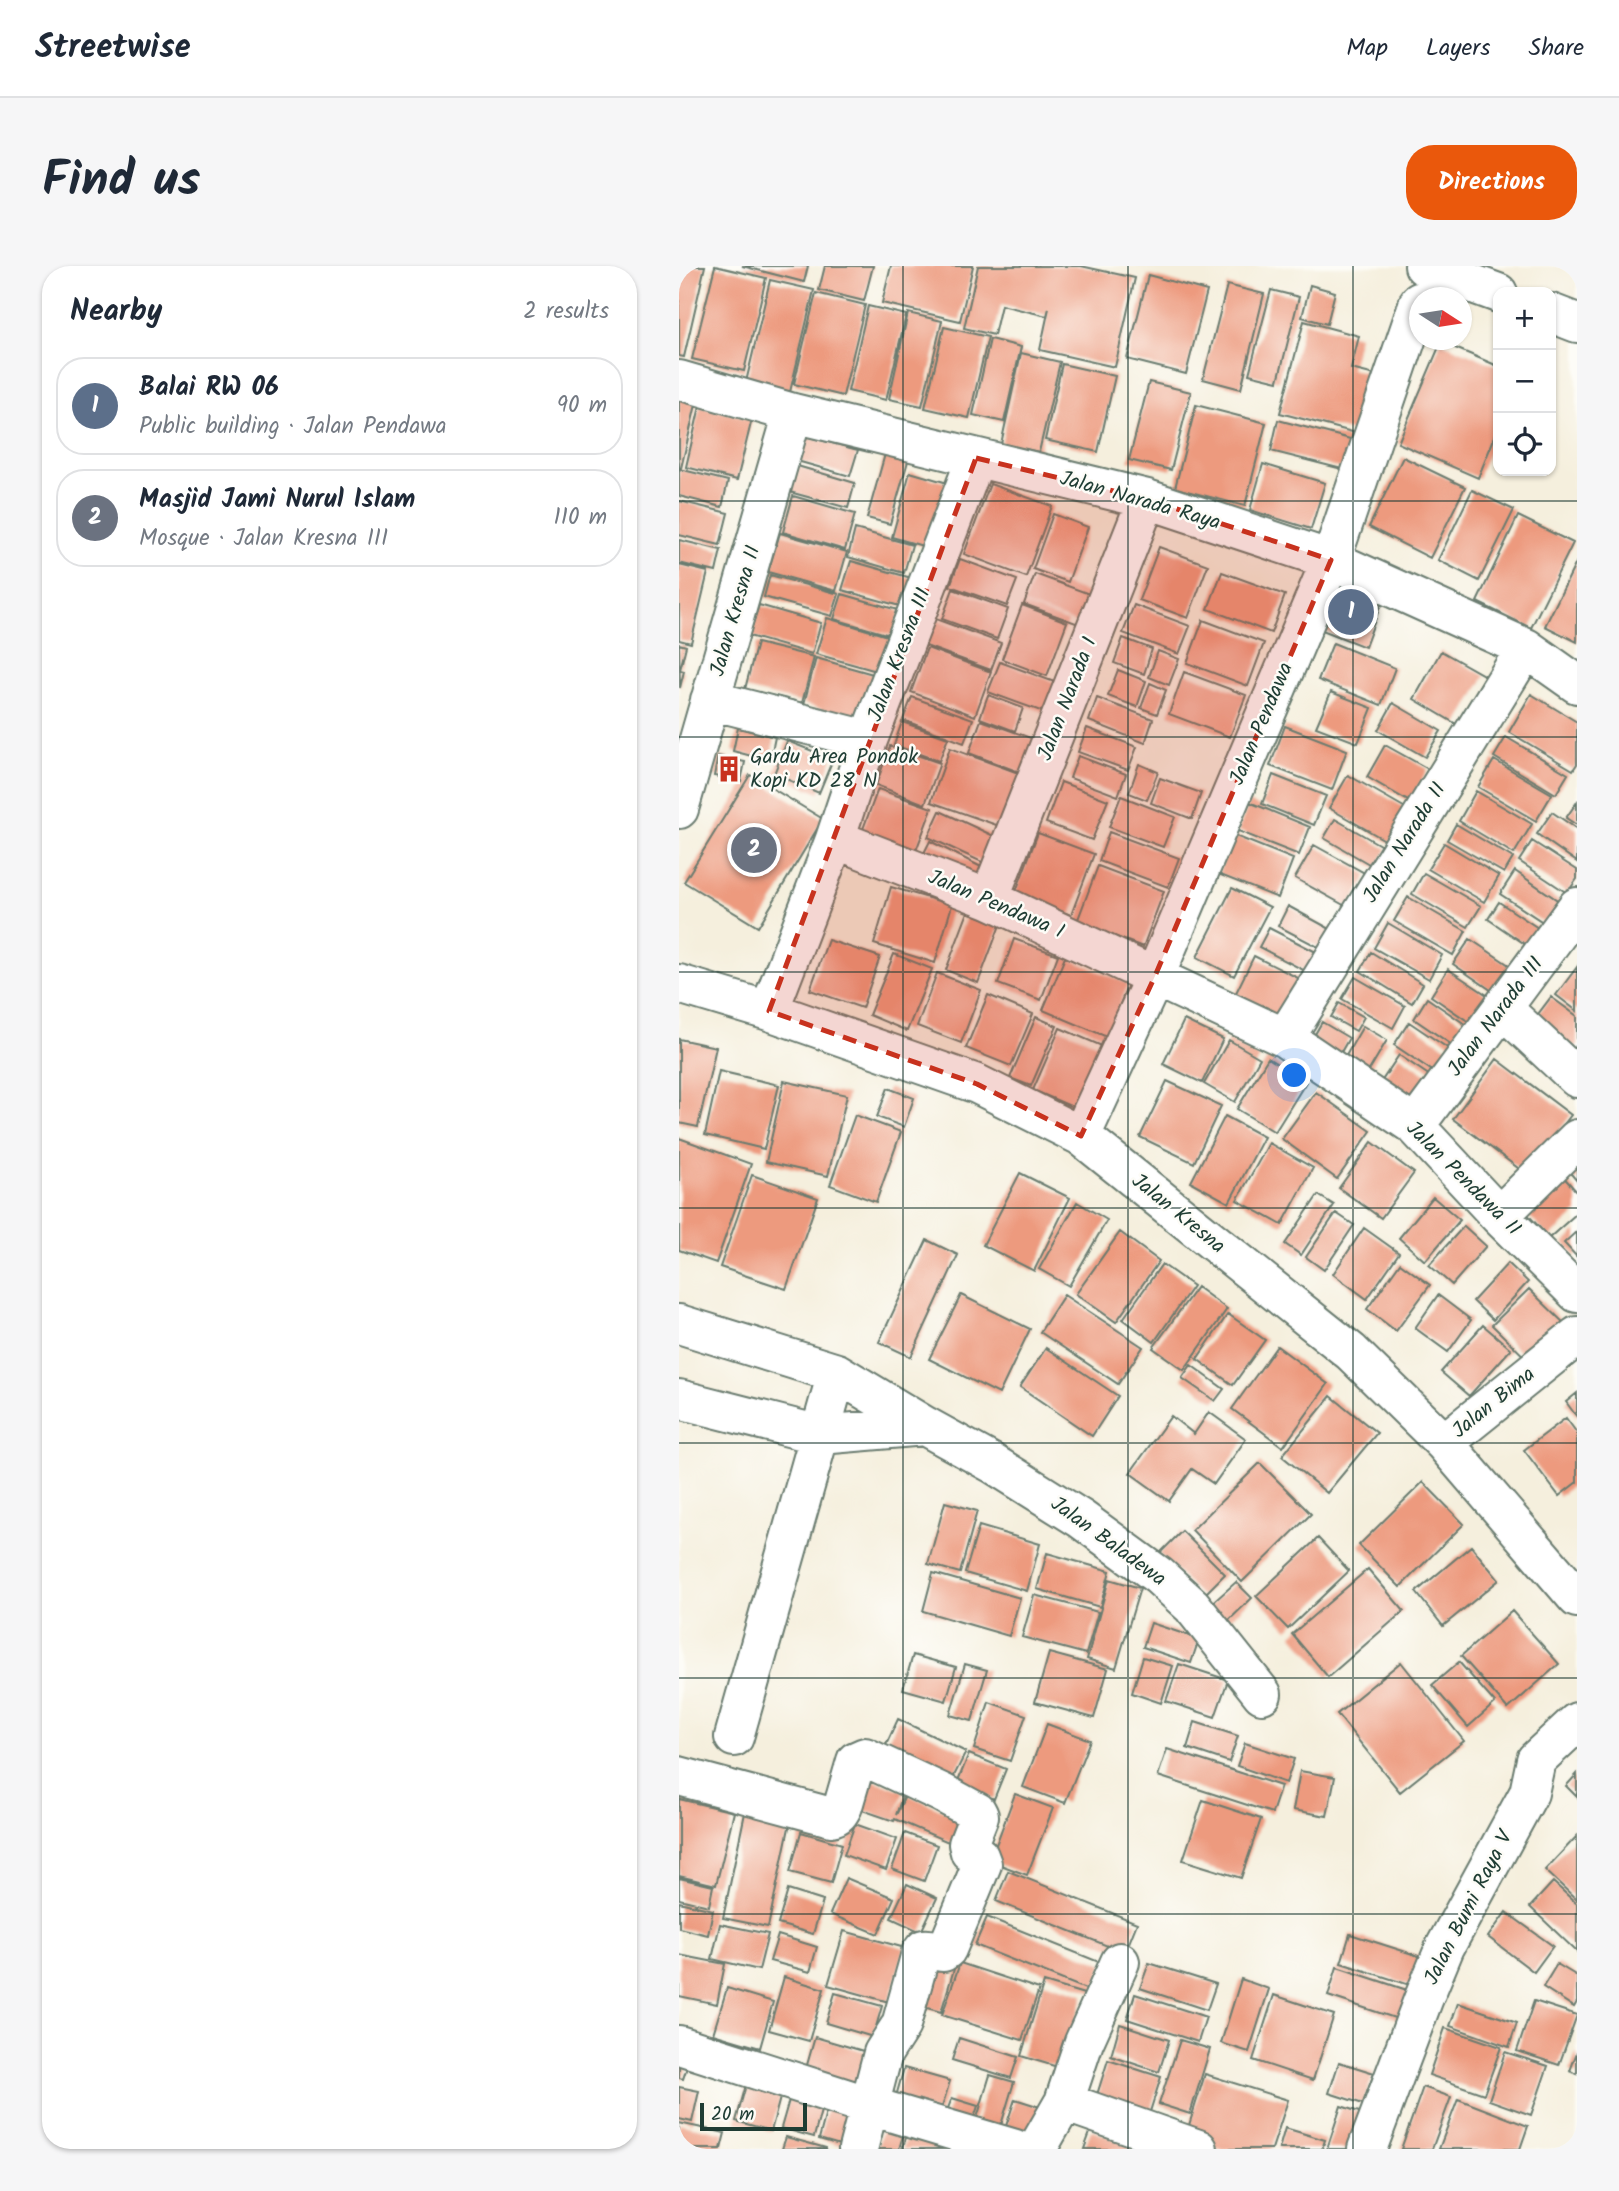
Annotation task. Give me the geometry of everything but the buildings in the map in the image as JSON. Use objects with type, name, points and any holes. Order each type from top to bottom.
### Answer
[{"type":"street","points":[[1424,283],[1493,292]]},
{"type":"street","name":"Jalan Pendawa","points":[[1081,1136],[1155,976],[1331,560],[1424,283]]},
{"type":"street","points":[[1556,315],[1577,323]]},
{"type":"street","name":"Jalan Narada Raya","points":[[679,380],[793,413],[1147,499],[1331,560],[1526,648],[1577,684]]},
{"type":"street","name":"Jalan Kresna II","points":[[679,809],[793,413]]},
{"type":"street","name":"Jalan Kresna III","points":[[769,1011],[835,839],[868,740],[976,458]]},
{"type":"street","name":"Jalan Narada I","points":[[989,899],[1147,499]]},
{"type":"street","name":"Jalan Narada II","points":[[1285,1038],[1526,648]]},
{"type":"street","points":[[710,700],[868,740]]},
{"type":"street","name":"Jalan Pendawa I","points":[[835,839],[989,899],[1155,976]]},
{"type":"street","name":"Jalan Narada III","points":[[1415,1126],[1577,907]]},
{"type":"street","name":"Jalan Pendawa II","points":[[1155,976],[1285,1038],[1415,1126],[1499,1216],[1577,1293]]},
{"type":"street","name":"Jalan Kresna","points":[[679,984],[769,1011],[977,1084],[1081,1136],[1351,1352],[1444,1444],[1577,1598]]},
{"type":"street","points":[[1502,1008],[1577,1078]]},
{"type":"street","points":[[1499,1216],[1577,1139]]},
{"type":"street","name":"Jalan Baladewa","points":[[679,1324],[837,1373],[992,1463],[1081,1519],[1159,1576],[1192,1606],[1262,1693]]},
{"type":"street","name":"Jalan Bima","points":[[1444,1444],[1577,1336]]},
{"type":"street","points":[[734,1737],[837,1373]]},
{"type":"street","points":[[679,1399],[820,1435],[925,1426]]},
{"type":"street","name":"Jalan Bumi Raya V","points":[[1367,2149],[1445,1947],[1529,1793],[1536,1760],[1577,1722]]},
{"type":"street","points":[[679,1776],[831,1817],[840,1812],[854,1766],[858,1759],[865,1757],[977,1812],[978,1821],[968,1848],[979,1856],[982,1864],[947,1950],[938,1952],[927,1948],[921,1953],[901,2025],[883,2053],[858,2149]]},
{"type":"street","points":[[1037,2149],[1064,2102],[1084,2042],[1120,1962]]},
{"type":"street","points":[[679,2045],[1014,2149]]},
{"type":"street","points":[[1064,2102],[1198,2149]]},
{"type":"highlighted area","points":[[976,458],[1147,499],[1331,560],[1155,976],[1081,1136],[977,1084],[769,1011]]},
{"type":"place","name":"Balai RW 06","points":[[1351,612]]},
{"type":"place","name":"Gardu Area Pondok Kopi KD 28 N","points":[[729,769]]},
{"type":"place","name":"Masjid Jami Nurul Islam","points":[[754,850]]}]
